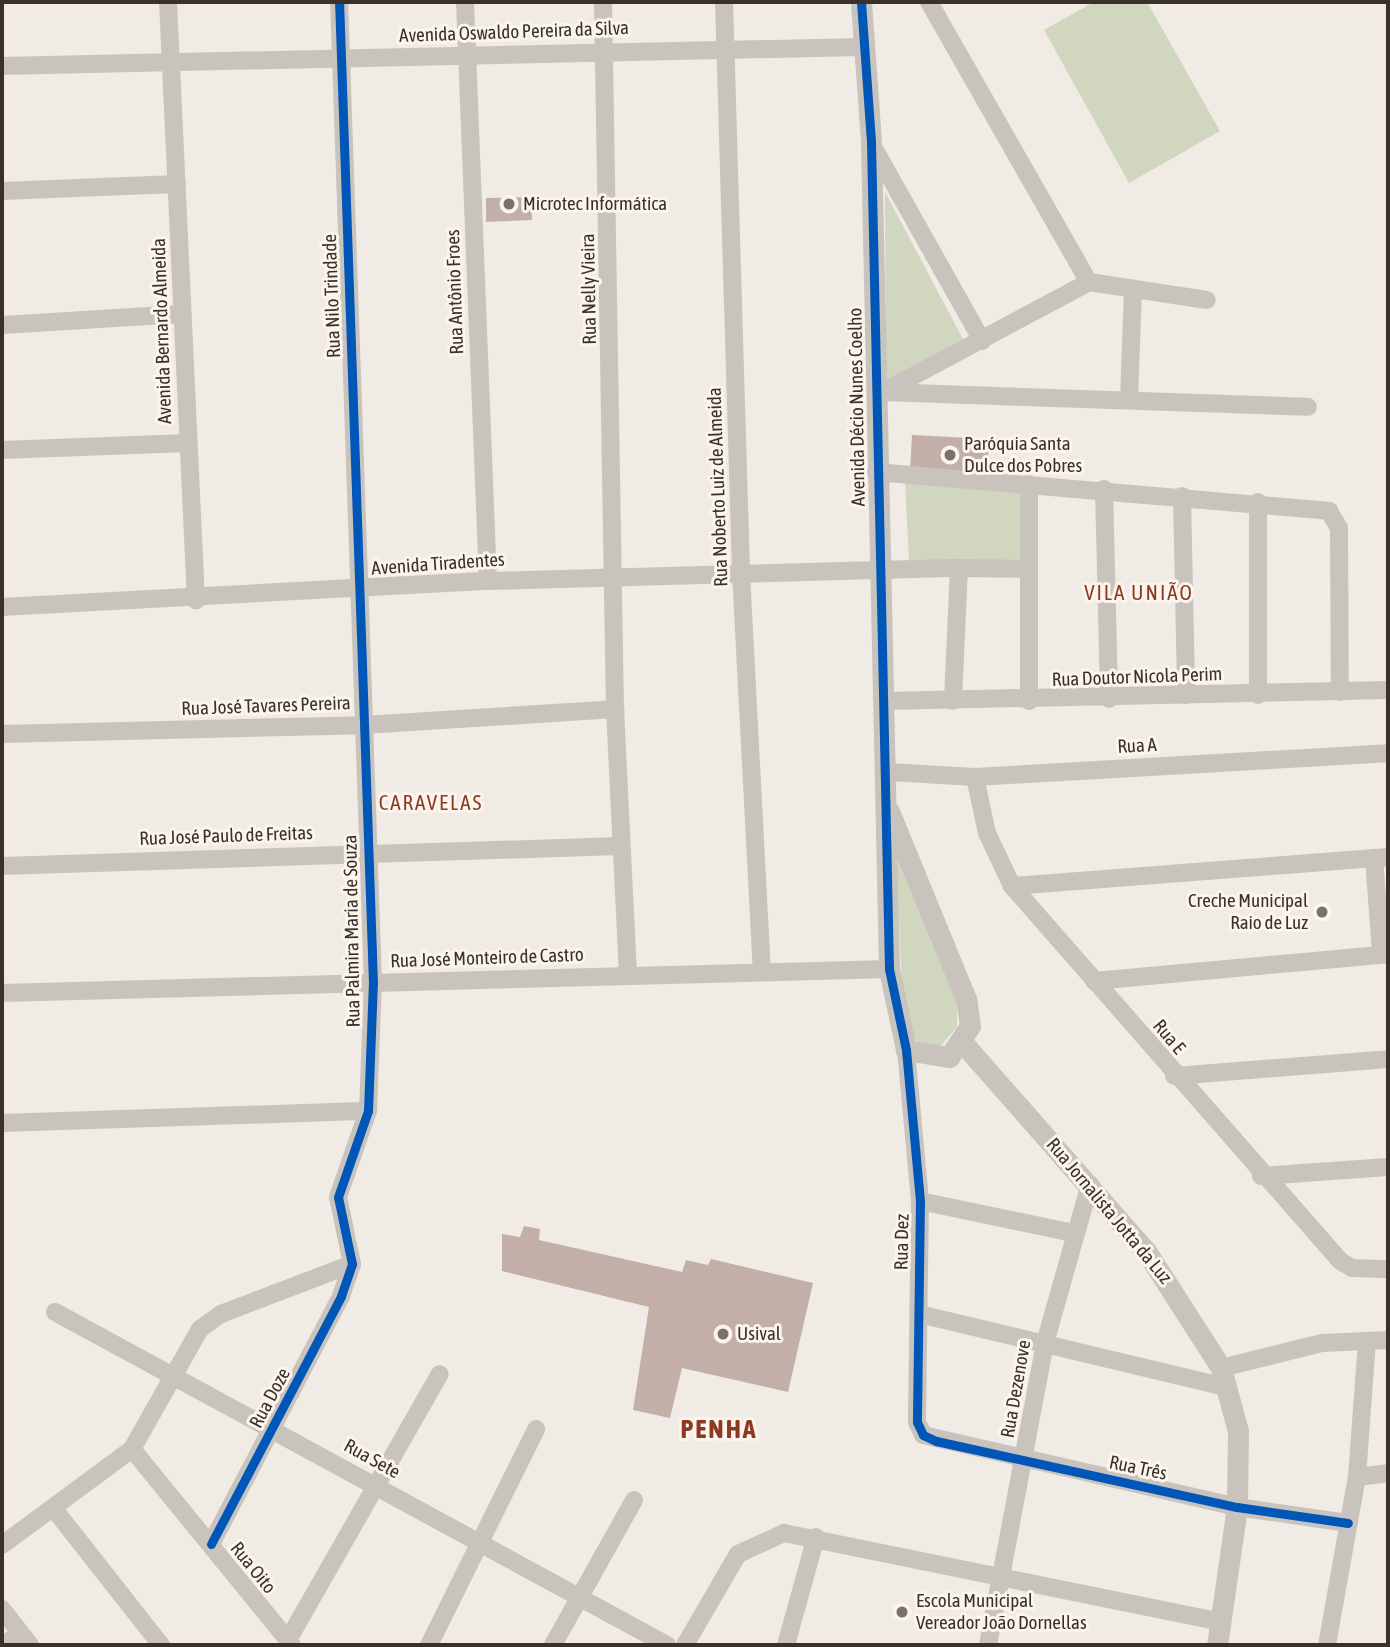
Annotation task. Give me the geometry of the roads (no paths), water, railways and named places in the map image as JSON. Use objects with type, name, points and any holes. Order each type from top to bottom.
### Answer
[{"type":"street","name":"Avenida Bernardo Almeida","points":[[168,2],[196,600]]},
{"type":"street","name":"Rua Nilo Trindade","points":[[339,2],[359,590]]},
{"type":"street","name":"Rua Antônio Froes","points":[[465,2],[488,581]]},
{"type":"street","name":"Rua Nelly Vieira","points":[[603,2],[615,576],[615,709],[628,973]]},
{"type":"street","name":"Rua Noberto Luiz de Almeida","points":[[723,2],[741,573],[762,970]]},
{"type":"street","name":"Avenida Décio Nunes Coelho","points":[[861,2],[861,47],[871,142],[878,394],[878,566],[889,811],[889,969],[906,1050]]},
{"type":"street","points":[[929,2],[1089,282]]},
{"type":"street","name":"Avenida Oswaldo Pereira da Silva","points":[[2,66],[606,50],[861,47]]},
{"type":"street","points":[[871,142],[982,341]]},
{"type":"street","points":[[2,191],[177,184]]},
{"type":"street","points":[[878,394],[1089,282],[1207,300]]},
{"type":"street","points":[[1129,399],[1133,290]]},
{"type":"street","points":[[2,325],[181,314]]},
{"type":"street","points":[[878,394],[1129,399],[1308,407]]},
{"type":"street","points":[[2,450],[187,443]]},
{"type":"street","points":[[876,472],[1258,502],[1329,511],[1337,518],[1340,692]]},
{"type":"street","points":[[1029,701],[1030,484]]},
{"type":"street","points":[[1104,489],[1109,699]]},
{"type":"street","points":[[1182,496],[1186,695]]},
{"type":"street","points":[[1258,502],[1258,695]]},
{"type":"street","name":"Avenida Tiradentes","points":[[2,607],[196,600],[488,581],[878,566],[1028,569]]},
{"type":"street","points":[[953,701],[959,568]]},
{"type":"street","name":"Rua Palmira Maria de Souza","points":[[352,1264],[338,1197],[369,1111],[373,983],[359,590]]},
{"type":"street","name":"Rua Doutor Nicola Perim","points":[[886,701],[1029,701],[1388,690]]},
{"type":"street","name":"Rua José Tavares Pereira","points":[[2,734],[363,725],[615,709]]},
{"type":"street","name":"Rua A","points":[[888,772],[975,777],[1388,752]]},
{"type":"street","name":"Rua E","points":[[975,777],[987,834],[1012,886],[1261,1176],[1340,1261],[1352,1268],[1388,1269]]},
{"type":"street","points":[[889,811],[966,999],[970,1026],[963,1044],[949,1057],[906,1050]]},
{"type":"street","name":"Rua José Paulo de Freitas","points":[[2,866],[369,851],[620,846]]},
{"type":"street","points":[[1012,886],[1381,857],[1385,954],[1094,981]]},
{"type":"street","name":"Rua José Monteiro de Castro","points":[[2,993],[628,973],[889,969]]},
{"type":"street","name":"Rua Jornalista Jotta da Luz","points":[[963,1044],[1090,1184],[1160,1271],[1223,1378],[1238,1431],[1237,1507],[1217,1645]]},
{"type":"street","name":"Rua Dez","points":[[906,1050],[920,1201],[917,1422],[923,1435]]},
{"type":"street","points":[[1174,1076],[1388,1059]]},
{"type":"street","points":[[2,1123],[369,1111]]},
{"type":"street","points":[[1261,1176],[1388,1167]]},
{"type":"street","name":"Rua Dezenove","points":[[988,1645],[1025,1461],[1045,1343],[1073,1233],[1090,1184]]},
{"type":"street","points":[[920,1201],[1073,1233]]},
{"type":"street","points":[[2,1545],[132,1449],[200,1329],[221,1314],[352,1264]]},
{"type":"street","name":"Rua Doze","points":[[211,1544],[274,1428],[352,1264]]},
{"type":"street","name":"Rua Sete","points":[[55,1312],[175,1372],[373,1485],[667,1645]]},
{"type":"street","points":[[919,1314],[1045,1343],[1223,1378],[1322,1343],[1388,1340]]},
{"type":"street","points":[[1326,1645],[1357,1477],[1367,1341]]},
{"type":"street","points":[[290,1642],[373,1485],[440,1374]]},
{"type":"street","points":[[429,1645],[536,1429]]},
{"type":"street","name":"Rua Três","points":[[923,1435],[1025,1461],[1237,1507],[1348,1523]]},
{"type":"street","name":"Rua Oito","points":[[132,1449],[290,1642]]},
{"type":"street","points":[[1357,1477],[1388,1473]]},
{"type":"street","points":[[553,1645],[634,1500]]},
{"type":"street","points":[[54,1509],[161,1645]]},
{"type":"street","points":[[685,1645],[738,1555],[784,1533],[816,1537],[1221,1622]]},
{"type":"street","points":[[790,1644],[816,1537]]},
{"type":"street","points":[[2,1609],[25,1639],[4,1645]]},
{"type":"place","name":"Microtec Informática","points":[[509,204]]},
{"type":"place","name":"Paróquia Santa Dulce dos Pobres","points":[[950,455]]},
{"type":"place","name":"Creche Municipal Raio de Luz","points":[[1322,912]]},
{"type":"place","name":"Usival","points":[[723,1334]]},
{"type":"place","name":"Escola Municipal Vereador João Dornellas","points":[[902,1612]]},
{"type":"district","name":"VILA UNIÃO","points":[[1139,592]]},
{"type":"district","name":"CARAVELAS","points":[[431,802]]},
{"type":"district","name":"PENHA","points":[[719,1430]]}]
